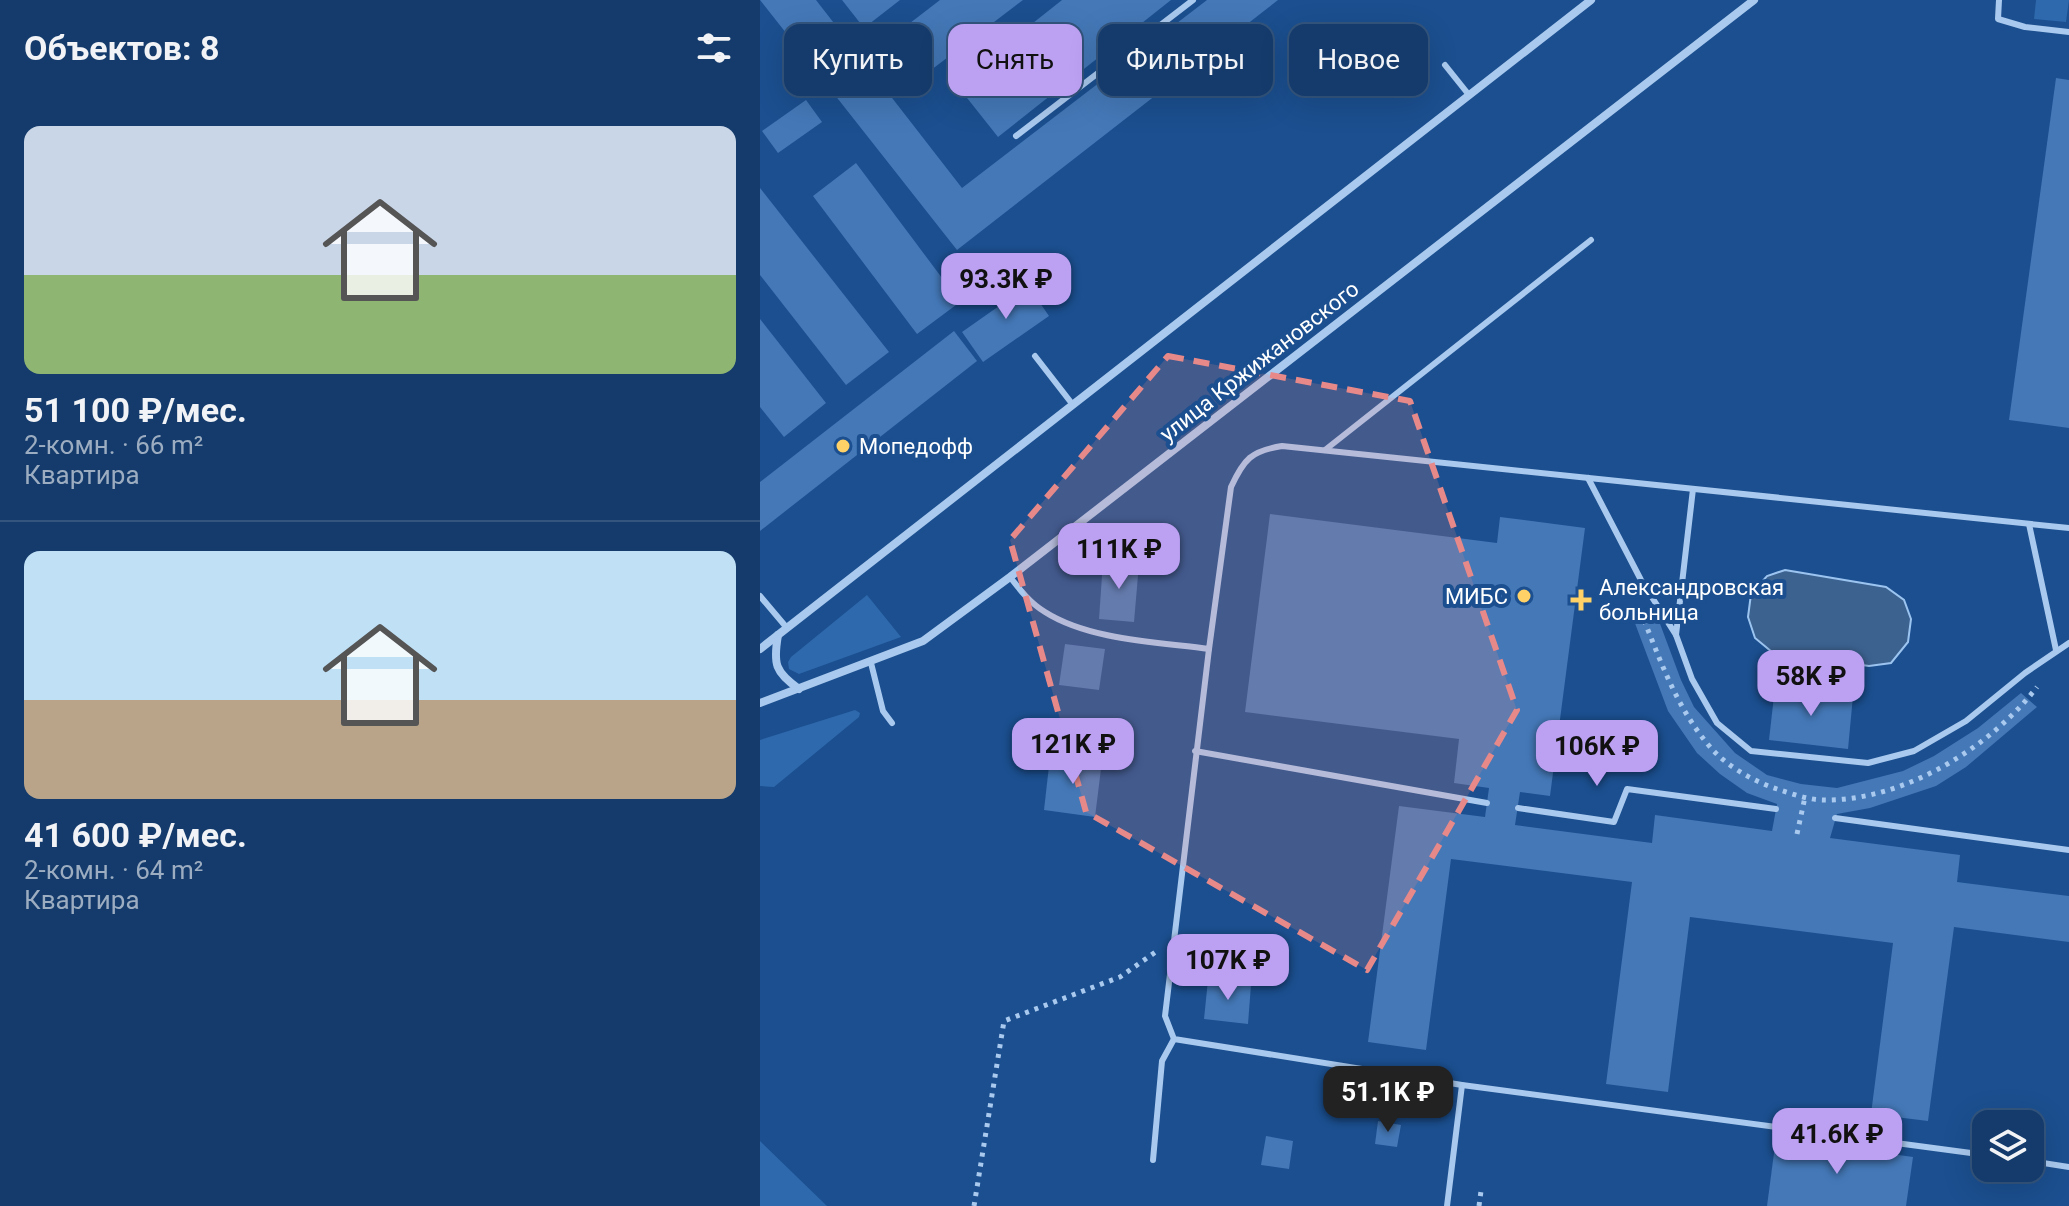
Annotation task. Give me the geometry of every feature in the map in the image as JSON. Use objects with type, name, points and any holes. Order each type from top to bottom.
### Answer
[{"type":"street","points":[[760,649],[1591,0]]},
{"type":"street","name":"улица Кржижановского","points":[[760,703],[923,641],[1010,577],[1754,0]]},
{"type":"street","points":[[779,635],[776,666],[782,677],[799,689]]},
{"type":"lane","points":[[1016,136],[1193,0]]},
{"type":"lane","points":[[1999,0],[1998,19],[2025,27],[2069,32]]},
{"type":"lane","points":[[1445,65],[1469,95]]},
{"type":"lane","points":[[1325,450],[1591,240]]},
{"type":"lane","points":[[1035,356],[1073,405]]},
{"type":"lane","points":[[1153,1160],[1162,1061],[1174,1039],[1165,1016],[1195,751],[1231,487],[1241,466],[1258,449],[1282,446],[1325,450],[2069,528]]},
{"type":"lane","points":[[1588,478],[1641,580],[1676,635],[1692,679],[1717,723],[1751,751],[1868,763],[1914,751],[1966,721],[2069,643]]},
{"type":"lane","points":[[1676,635],[1693,489]]},
{"type":"lane","points":[[2029,524],[2056,650]]},
{"type":"lane","points":[[1010,577],[1027,599],[1046,613],[1090,632],[1209,649]]},
{"type":"lane","points":[[760,596],[787,628]]},
{"type":"lane","points":[[871,663],[883,711],[892,723]]},
{"type":"lane","points":[[1195,751],[1487,803]]},
{"type":"lane","points":[[1518,808],[1614,822],[1627,789],[1776,809]]},
{"type":"lane","points":[[1835,818],[2069,850]]},
{"type":"lane","points":[[1174,1039],[1462,1085],[1972,1153]]},
{"type":"lane","points":[[1447,1206],[1462,1085]]},
{"type":"lane","points":[[2044,1163],[2069,1167]]},
{"type":"path","points":[[1797,834],[1805,797]]},
{"type":"path","points":[[974,1206],[1004,1021],[1120,977],[1174,939]]},
{"type":"path","points":[[1479,1206],[1481,1191]]},
{"type":"highlighted area","points":[[1168,356],[1410,401],[1517,710],[1367,970],[1086,812],[1010,540]]},
{"type":"shaded area","points":[[2036,0],[2069,0],[2066,22],[2034,19]]},
{"type":"shaded area","points":[[1785,570],[1886,587],[1904,600],[1911,619],[1908,642],[1891,663],[1869,666],[1772,652],[1755,638],[1748,617],[1751,594],[1767,576]]},
{"type":"shaded area","points":[[867,595],[901,637],[799,674],[789,669],[791,657]]},
{"type":"shaded area","points":[[855,710],[860,713],[859,717],[774,787],[760,786],[760,740]]},
{"type":"shaded area","points":[[760,1141],[827,1206],[760,1206]]},
{"type":"building","points":[[760,0],[816,0],[835,24],[784,24],[784,30]]},
{"type":"building","points":[[842,0],[900,0],[869,24],[861,24]]},
{"type":"building","points":[[940,0],[1023,0],[991,24],[948,24],[948,57],[932,69],[932,24],[909,24]]},
{"type":"building","points":[[1062,0],[1171,0],[1141,24],[1098,24],[1098,58],[1082,70],[1082,24],[1032,24]]},
{"type":"building","points":[[1207,0],[1278,0],[1247,24],[1176,24]]},
{"type":"building","points":[[2056,78],[2069,80],[2069,428],[2009,420]]},
{"type":"building","points":[[1098,84],[1098,96],[1155,96],[957,250],[836,96],[891,96],[962,188]]},
{"type":"building","points":[[966,96],[1050,96],[998,137]]},
{"type":"building","points":[[806,100],[822,122],[778,153],[762,131]]},
{"type":"building","points":[[856,163],[960,302],[917,334],[813,196]]},
{"type":"building","points":[[760,188],[889,352],[846,385],[760,275]]},
{"type":"building","points":[[1022,277],[1049,316],[983,362],[962,332],[1009,299],[1003,290]]},
{"type":"building","points":[[760,319],[826,403],[784,437],[760,407]]},
{"type":"building","points":[[954,331],[977,361],[760,531],[760,482]]},
{"type":"building","points":[[1270,514],[1497,543],[1500,517],[1585,528],[1550,796],[1520,792],[1515,825],[1652,843],[1655,815],[1772,831],[1777,804],[1747,793],[1720,774],[1697,753],[1668,711],[1633,618],[1656,613],[1694,707],[1735,753],[1767,775],[1801,784],[1837,788],[1903,771],[1934,756],[1978,728],[2021,693],[2037,707],[1966,767],[1936,786],[1870,808],[1837,814],[1830,838],[1960,855],[1957,882],[2069,896],[2069,942],[1954,927],[1928,1121],[1871,1114],[1893,943],[1690,917],[1668,1092],[1606,1084],[1632,882],[1451,859],[1426,1050],[1368,1042],[1399,806],[1485,817],[1489,788],[1454,783],[1459,739],[1245,712]]},
{"type":"building","points":[[1103,561],[1139,564],[1134,622],[1099,619]]},
{"type":"building","points":[[1065,644],[1105,649],[1099,690],[1059,685]]},
{"type":"building","points":[[1775,687],[1853,696],[1848,749],[1769,740]]},
{"type":"building","points":[[1050,757],[1102,761],[1095,817],[1044,810]]},
{"type":"building","points":[[1208,980],[1251,985],[1248,1024],[1204,1019]]},
{"type":"building","points":[[1378,1121],[1401,1125],[1397,1147],[1375,1144]]},
{"type":"building","points":[[1266,1136],[1293,1141],[1289,1169],[1261,1165]]},
{"type":"building","points":[[1776,1138],[1913,1157],[1906,1206],[1767,1206]]},
{"type":"place","name":"Мопедофф","points":[[843,446]]},
{"type":"place","name":"МИБС","points":[[1524,596]]},
{"type":"place","name":"Александровская больница","points":[[1581,600]]}]
